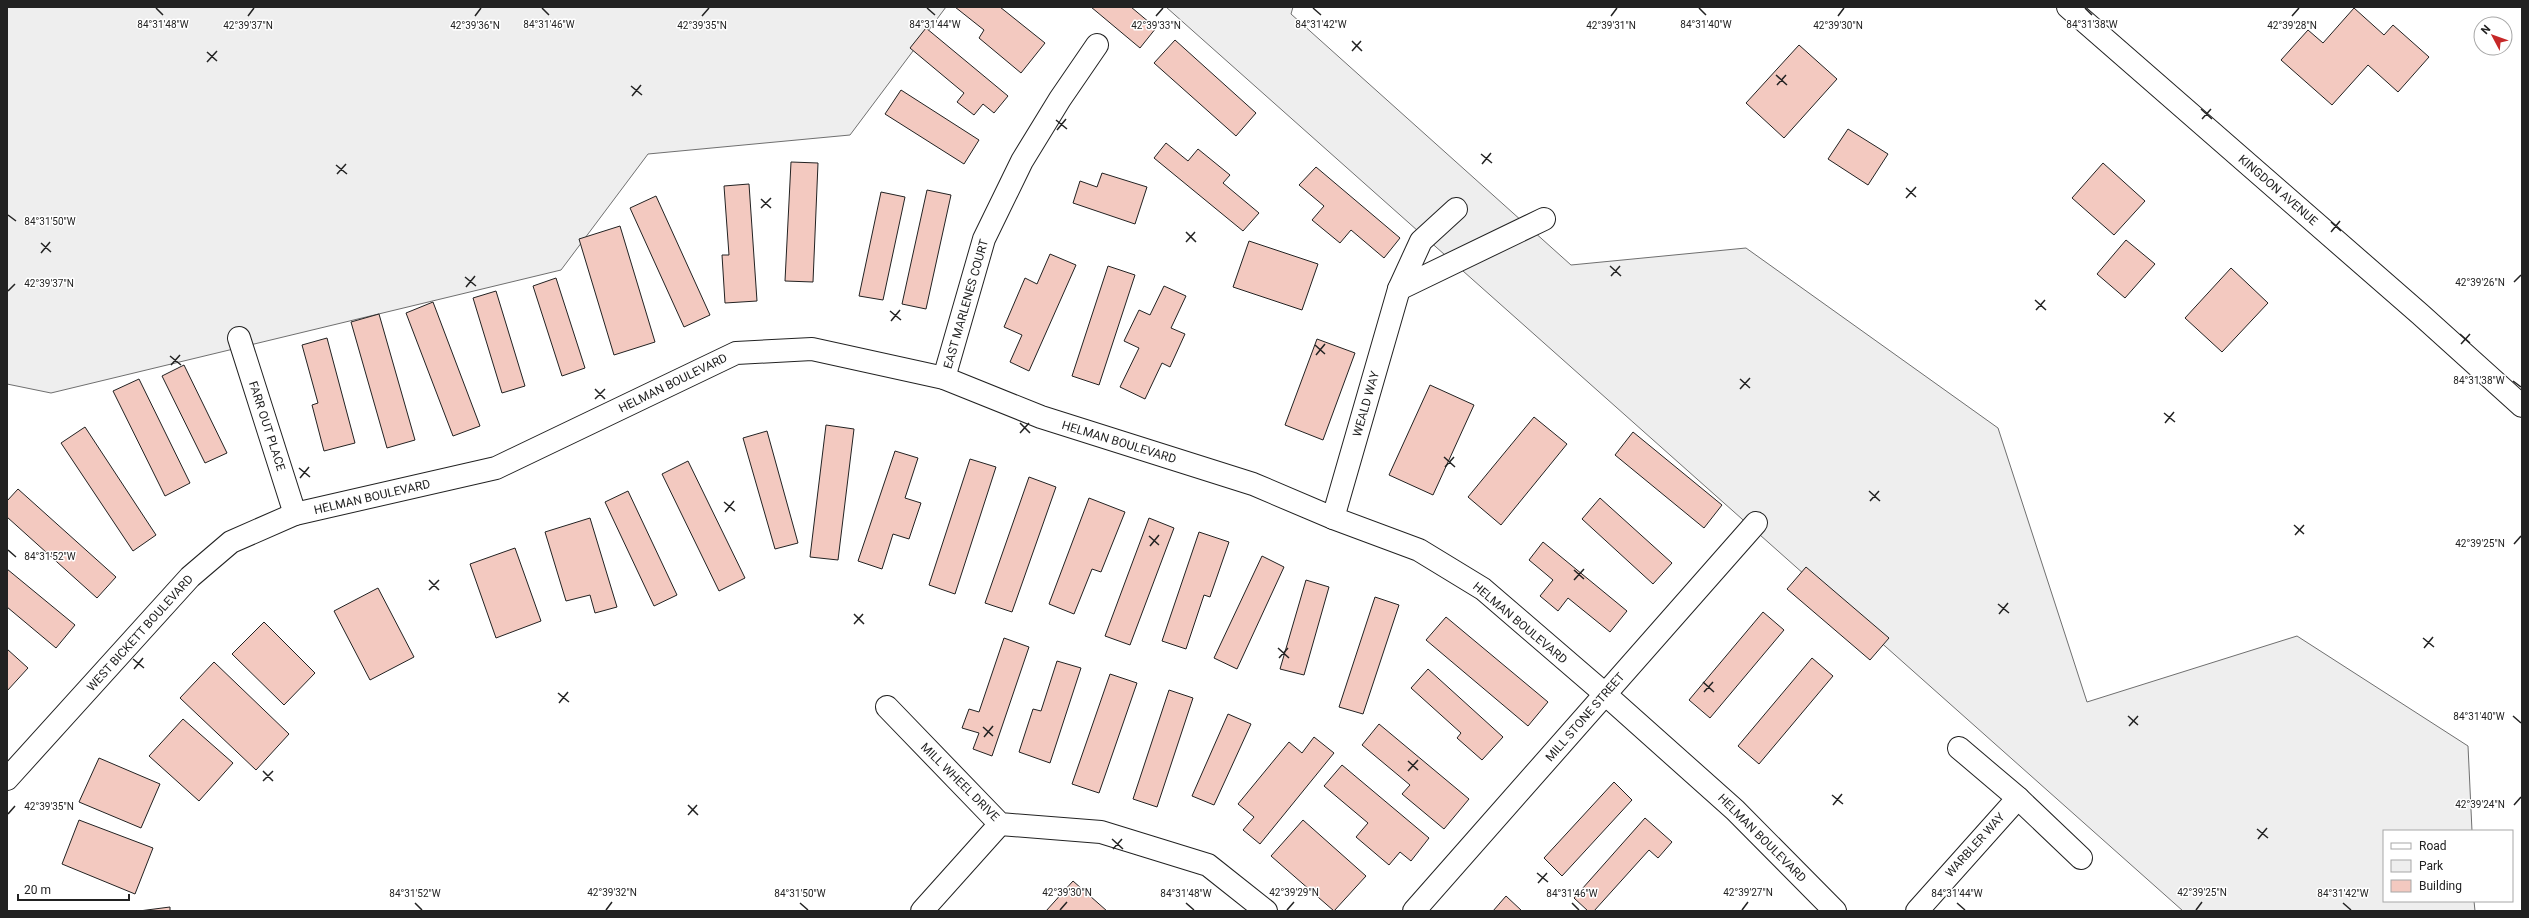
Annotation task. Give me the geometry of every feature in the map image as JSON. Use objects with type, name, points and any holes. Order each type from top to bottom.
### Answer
[{"type":"street","name":"KINGDON AVENUE","points":[[2068,7],[2408,304],[2522,406]]},
{"type":"street","name":"EAST MARLENES COURT","points":[[944,378],[984,239],[1022,161],[1060,99],[1097,45]]},
{"type":"street","name":"WEALD WAY","points":[[1333,518],[1399,289],[1421,241],[1456,209]]},
{"type":"street","points":[[1399,289],[1544,219]]},
{"type":"street","name":"FARR OUT PLACE","points":[[238,338],[295,514]]},
{"type":"street","name":"HELMAN BOULEVARD","points":[[295,514],[496,468],[736,353],[812,349],[944,378],[1041,417],[1253,484],[1333,518],[1419,550],[1483,589],[1605,694],[1735,810],[1834,911]]},
{"type":"street","name":"WEST BICKETT BOULEVARD","points":[[7,780],[190,576],[231,542],[295,514]]},
{"type":"street","name":"MILL STONE STREET","points":[[1414,911],[1756,523]]},
{"type":"street","name":"MILL WHEEL DRIVE","points":[[887,707],[1000,824],[1101,832],[1208,864],[1266,911]]},
{"type":"street","points":[[1959,748],[2018,798],[2081,858]]},
{"type":"street","name":"WARBLER WAY","points":[[1917,911],[2018,798]]},
{"type":"street","points":[[922,911],[1000,824]]},
{"type":"green space","points":[[7,7],[946,7],[850,135],[648,154],[561,270],[51,393],[7,384]]},
{"type":"green space","points":[[1166,7],[1293,7],[1291,14],[1571,265],[1746,248],[1998,428],[2087,702],[2297,636],[2468,746],[2472,830],[2383,830],[2383,902],[2474,902],[2475,911],[2183,911]]},
{"type":"building","points":[[955,7],[1000,7],[1045,43],[1021,73],[979,38],[984,30]]},
{"type":"building","points":[[1091,7],[1131,7],[1156,28],[1140,48]]},
{"type":"building","points":[[2354,8],[2384,35],[2393,25],[2429,57],[2398,92],[2368,65],[2332,105],[2281,60],[2308,30],[2323,43]]},
{"type":"building","points":[[926,28],[1008,96],[994,113],[983,104],[974,115],[957,102],[964,93],[910,48]]},
{"type":"building","points":[[1175,40],[1256,113],[1236,136],[1154,63]]},
{"type":"building","points":[[1799,45],[1837,79],[1784,138],[1746,103]]},
{"type":"building","points":[[901,90],[979,140],[964,164],[885,114]]},
{"type":"building","points":[[1848,129],[1888,154],[1868,185],[1828,159]]},
{"type":"building","points":[[1166,143],[1188,161],[1198,149],[1230,175],[1223,183],[1259,213],[1243,231],[1154,158]]},
{"type":"building","points":[[791,162],[818,163],[813,282],[785,281]]},
{"type":"building","points":[[2103,163],[2145,201],[2114,235],[2072,198]]},
{"type":"building","points":[[1316,167],[1400,238],[1384,258],[1351,230],[1340,243],[1312,220],[1324,206],[1299,185]]},
{"type":"building","points":[[1102,173],[1147,187],[1135,224],[1073,203],[1080,181],[1097,187]]},
{"type":"building","points":[[749,184],[757,301],[725,303],[722,255],[729,255],[724,186]]},
{"type":"building","points":[[927,190],[951,195],[926,309],[902,304]]},
{"type":"building","points":[[881,192],[905,197],[883,300],[859,296]]},
{"type":"building","points":[[656,196],[710,315],[684,327],[630,208]]},
{"type":"building","points":[[620,226],[655,342],[614,355],[579,239]]},
{"type":"building","points":[[2126,240],[2155,264],[2125,298],[2097,274]]},
{"type":"building","points":[[1249,241],[1318,264],[1302,310],[1233,287]]},
{"type":"building","points":[[1050,254],[1076,265],[1029,371],[1010,362],[1022,335],[1004,327],[1025,278],[1037,284]]},
{"type":"building","points":[[1108,266],[1135,275],[1099,385],[1072,376]]},
{"type":"building","points":[[2231,268],[2268,303],[2222,352],[2185,318]]},
{"type":"building","points":[[556,278],[585,368],[562,376],[533,286]]},
{"type":"building","points":[[1164,286],[1186,296],[1171,328],[1185,334],[1170,367],[1162,363],[1145,399],[1120,387],[1139,348],[1124,341],[1139,310],[1150,315]]},
{"type":"building","points":[[496,291],[525,386],[502,393],[473,298]]},
{"type":"building","points":[[433,302],[480,426],[453,436],[406,313]]},
{"type":"building","points":[[379,314],[415,440],[387,448],[351,322]]},
{"type":"building","points":[[327,338],[355,443],[324,451],[312,405],[318,403],[302,345]]},
{"type":"building","points":[[1317,339],[1355,353],[1323,440],[1285,425]]},
{"type":"building","points":[[184,365],[227,453],[205,463],[162,376]]},
{"type":"building","points":[[139,379],[190,483],[165,496],[113,391]]},
{"type":"building","points":[[1430,385],[1474,405],[1433,495],[1389,475]]},
{"type":"building","points":[[1534,417],[1567,444],[1501,525],[1468,497]]},
{"type":"building","points":[[826,425],[854,429],[838,560],[810,557]]},
{"type":"building","points":[[85,427],[156,535],[133,551],[61,443]]},
{"type":"building","points":[[767,431],[798,543],[775,549],[743,438]]},
{"type":"building","points":[[1633,432],[1722,505],[1704,528],[1615,455]]},
{"type":"building","points":[[895,451],[918,458],[905,498],[921,503],[909,539],[893,534],[882,569],[858,561]]},
{"type":"building","points":[[970,459],[996,467],[955,594],[929,585]]},
{"type":"building","points":[[688,461],[745,578],[719,591],[662,474]]},
{"type":"building","points":[[1029,477],[1056,487],[1012,612],[985,603]]},
{"type":"building","points":[[18,489],[116,577],[97,598],[7,517],[7,501]]},
{"type":"building","points":[[628,491],[677,595],[654,606],[605,502]]},
{"type":"building","points":[[1089,498],[1125,512],[1101,572],[1092,569],[1074,614],[1049,604]]},
{"type":"building","points":[[1600,498],[1672,563],[1653,584],[1582,519]]},
{"type":"building","points":[[590,518],[617,607],[595,613],[590,595],[566,601],[545,532]]},
{"type":"building","points":[[1149,518],[1174,528],[1130,645],[1105,636]]},
{"type":"building","points":[[1199,532],[1229,542],[1210,597],[1204,595],[1186,649],[1162,641]]},
{"type":"building","points":[[1543,542],[1627,611],[1610,632],[1568,598],[1558,611],[1540,596],[1553,580],[1529,560]]},
{"type":"building","points":[[515,548],[541,621],[496,638],[470,564]]},
{"type":"building","points":[[1262,556],[1284,567],[1237,669],[1214,658]]},
{"type":"building","points":[[1806,567],[1889,638],[1870,660],[1787,589]]},
{"type":"building","points":[[7,569],[75,625],[56,648],[7,607]]},
{"type":"building","points":[[1306,580],[1329,587],[1304,675],[1280,669]]},
{"type":"building","points":[[378,588],[414,657],[370,680],[334,611]]},
{"type":"building","points":[[1375,597],[1399,605],[1363,714],[1339,707]]},
{"type":"building","points":[[1763,612],[1784,630],[1710,718],[1689,700]]},
{"type":"building","points":[[1446,617],[1548,702],[1528,726],[1426,640]]},
{"type":"building","points":[[264,622],[315,673],[284,705],[232,654]]},
{"type":"building","points":[[1004,638],[1029,647],[992,756],[973,749],[979,733],[962,728],[969,709],[979,712]]},
{"type":"building","points":[[7,649],[28,668],[7,691]]},
{"type":"building","points":[[1812,658],[1833,676],[1759,764],[1738,746]]},
{"type":"building","points":[[1057,661],[1081,668],[1050,763],[1019,752],[1033,709],[1041,711]]},
{"type":"building","points":[[214,662],[289,734],[256,770],[180,698]]},
{"type":"building","points":[[1428,669],[1503,737],[1482,760],[1457,738],[1461,733],[1411,688]]},
{"type":"building","points":[[1110,674],[1137,683],[1099,793],[1072,784]]},
{"type":"building","points":[[1169,690],[1193,698],[1157,807],[1133,799]]},
{"type":"building","points":[[1228,714],[1251,724],[1214,805],[1192,796]]},
{"type":"building","points":[[183,719],[233,763],[199,801],[149,756]]},
{"type":"building","points":[[1379,724],[1469,799],[1444,829],[1402,794],[1410,785],[1362,745]]},
{"type":"building","points":[[1314,737],[1334,753],[1260,844],[1243,830],[1254,817],[1238,804],[1289,742],[1302,753]]},
{"type":"building","points":[[99,758],[160,784],[141,828],[79,802]]},
{"type":"building","points":[[1342,765],[1429,838],[1411,861],[1400,852],[1389,865],[1356,837],[1368,823],[1324,786]]},
{"type":"building","points":[[1614,782],[1632,800],[1562,876],[1544,858]]},
{"type":"building","points":[[1645,818],[1672,842],[1658,858],[1649,850],[1594,911],[1588,911],[1574,898]]},
{"type":"building","points":[[79,820],[153,848],[135,894],[62,864]]},
{"type":"building","points":[[1303,820],[1366,876],[1334,911],[1271,856]]},
{"type":"building","points":[[1073,881],[1107,911],[1046,911]]},
{"type":"building","points":[[1506,896],[1522,911],[1493,911]]},
{"type":"building","points":[[170,907],[170,911],[139,911]]}]
